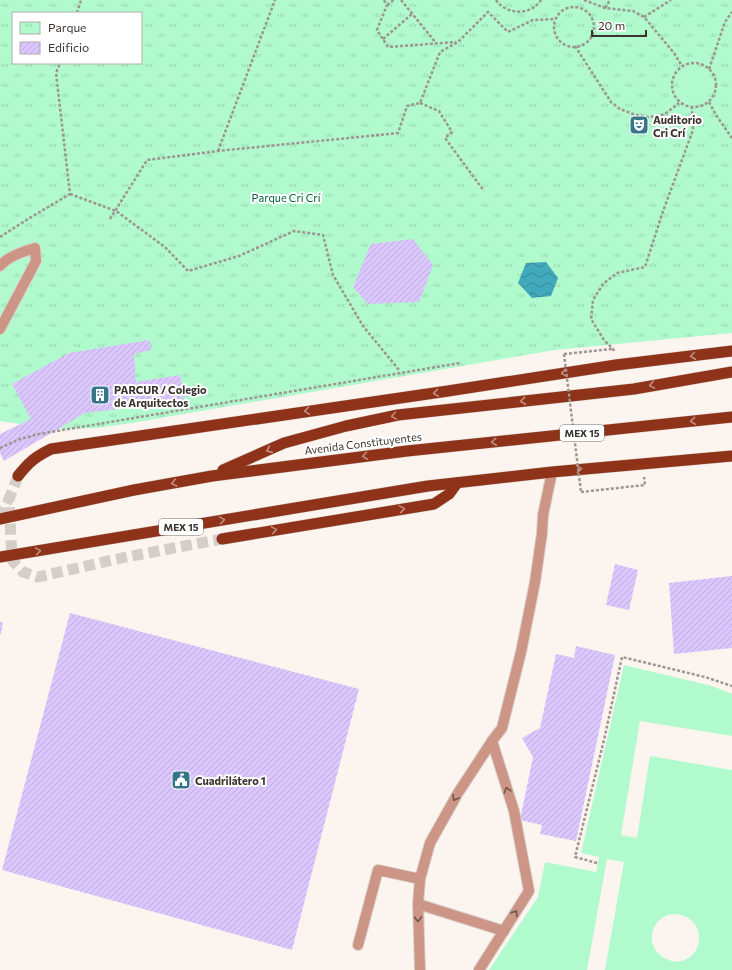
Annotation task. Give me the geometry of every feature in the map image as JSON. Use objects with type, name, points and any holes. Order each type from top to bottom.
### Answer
[{"type":"highway","points":[[18,476],[38,455],[51,449],[608,366],[732,352]]},
{"type":"highway","points":[[212,476],[284,443],[346,426],[398,415],[634,389],[732,372]]},
{"type":"highway","name":"Avenida Constituyentes","points":[[0,519],[134,490],[212,476],[407,451],[732,417]]},
{"type":"highway","name":"MEX 15","points":[[0,557],[428,486],[552,472],[732,456]]},
{"type":"highway","points":[[222,539],[434,504],[449,494],[457,483]]},
{"type":"lane","points":[[0,266],[2,263],[14,256],[35,248],[36,261],[0,329]]},
{"type":"lane","points":[[420,970],[418,904],[420,879],[430,843],[458,793],[502,728],[521,652],[535,582],[543,515],[552,472]]},
{"type":"lane","points":[[479,970],[529,891],[514,811],[492,741]]},
{"type":"lane","points":[[358,945],[378,870],[420,879]]},
{"type":"lane","points":[[418,904],[504,931]]},
{"type":"path","points":[[77,12],[81,0]]},
{"type":"path","points":[[218,151],[275,0]]},
{"type":"path","points":[[384,0],[387,5]]},
{"type":"path","points":[[394,0],[387,5],[377,30],[388,47],[458,42]]},
{"type":"path","points":[[401,0],[437,43]]},
{"type":"path","points":[[496,0],[505,9],[513,12],[522,12],[531,9],[541,0]]},
{"type":"path","points":[[584,0],[605,8],[633,12],[644,17],[674,53],[682,66]]},
{"type":"path","points":[[605,8],[610,0]]},
{"type":"path","points":[[644,17],[671,0]]},
{"type":"path","points":[[577,7],[583,9],[592,18],[593,31],[591,36],[582,45],[569,46],[558,38],[554,26],[555,19],[564,9],[577,7]]},
{"type":"path","points":[[420,103],[440,52],[458,42],[488,12],[508,32],[533,20],[555,19]]},
{"type":"path","points":[[709,69],[725,22],[732,12]]},
{"type":"path","points":[[383,39],[412,14]]},
{"type":"path","points":[[575,46],[611,102],[620,109],[633,114],[648,117],[658,116],[665,114],[679,103]]},
{"type":"path","points":[[688,63],[696,63],[709,69],[714,75],[716,82],[714,96],[710,102],[698,108],[692,108],[679,103],[674,98],[671,84],[676,71],[682,66],[688,63]]},
{"type":"path","points":[[60,64],[56,73],[70,194]]},
{"type":"path","points":[[710,102],[716,115],[731,136]]},
{"type":"path","points":[[110,219],[147,160],[218,151],[398,133],[406,106],[420,103],[439,111],[452,132],[446,138],[484,191]]},
{"type":"path","points":[[644,485],[581,492],[564,354],[614,349],[604,340],[591,319],[593,300],[603,284],[618,273],[645,267],[692,130],[692,108]]},
{"type":"path","points":[[70,194],[116,211],[165,247],[188,271],[239,256],[294,231],[323,235],[333,275],[363,326],[399,370]]},
{"type":"path","points":[[0,237],[70,194]]},
{"type":"path","points":[[0,448],[20,439],[39,434],[460,363]]},
{"type":"path","points":[[597,863],[575,857],[604,740],[622,657],[705,677],[732,686]]},
{"type":"green space","name":"Parque Cri Crí","points":[[0,0],[732,0],[732,333],[555,350],[132,423],[70,429],[0,421]]},
{"type":"green space","points":[[698,71],[708,82],[702,96],[687,97],[678,85],[683,72]]},
{"type":"green space","points":[[624,665],[712,686],[732,694],[732,736],[640,721],[621,835],[637,838],[650,756],[732,770],[732,970],[605,970],[624,862],[607,859],[587,970],[489,970],[538,897],[545,862],[596,872],[599,857],[581,853]],"holes":[[[670,914],[677,914],[688,918],[695,925],[699,934],[699,942],[696,951],[690,957],[681,961],[671,961],[663,957],[653,946],[652,935],[655,925],[663,917]]]},
{"type":"water","points":[[546,262],[558,278],[551,296],[532,298],[518,283],[526,263]]},
{"type":"building","points":[[413,239],[433,265],[419,302],[368,304],[353,287],[371,244]]},
{"type":"building","name":"PARCUR / Colegio de Arquitectos","points":[[150,340],[151,350],[134,354],[136,382],[180,375],[184,401],[85,413],[4,461],[0,453],[0,434],[31,419],[12,384],[69,353]]},
{"type":"building","points":[[615,564],[638,570],[629,610],[606,605]]},
{"type":"building","points":[[732,576],[732,648],[674,654],[669,583]]},
{"type":"building","name":"Cuadrilátero 1","points":[[70,613],[359,689],[292,950],[2,870]]},
{"type":"building","points":[[0,622],[3,623],[1,634],[0,634]]},
{"type":"building","points":[[576,646],[615,655],[576,841],[540,834],[542,825],[520,820],[533,757],[522,738],[540,728],[556,654],[574,658]]},
{"type":"tunnel","points":[[18,476],[9,499],[12,560],[23,572],[38,577],[126,557],[222,539]]},
{"type":"tunnel","points":[[0,517],[9,499]]},
{"type":"place","name":"Auditorio Cri Crí","points":[[639,125]]},
{"type":"place","name":"PARCUR / Colegio de Arquitectos","points":[[100,395]]},
{"type":"place","name":"Cuadrilátero 1","points":[[181,780]]}]
